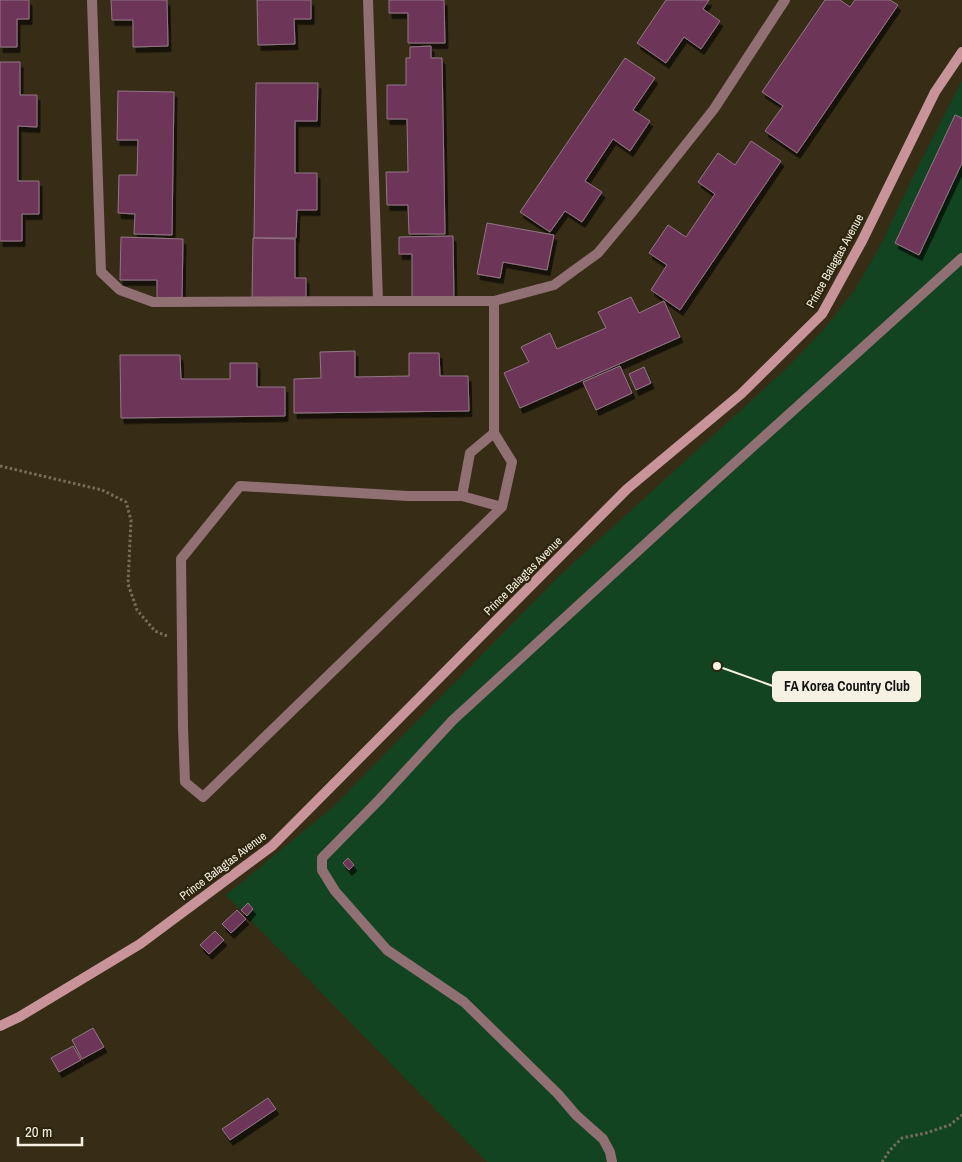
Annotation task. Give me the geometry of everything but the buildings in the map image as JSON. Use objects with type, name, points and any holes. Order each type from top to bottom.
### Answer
[{"type":"main road","name":"Prince Balagtas Avenue","points":[[0,1026],[19,1017],[140,944],[272,846],[627,489],[741,394],[822,314],[862,241],[935,92],[962,52]]},
{"type":"street","points":[[92,0],[101,272],[120,290],[153,302],[494,302],[554,285],[598,253],[633,211],[714,109],[784,0]]},
{"type":"street","points":[[368,0],[378,301]]},
{"type":"street","points":[[612,1162],[610,1152],[603,1139],[576,1115],[558,1094],[464,1002],[387,950],[336,891],[322,870],[322,858],[453,720],[962,258]]},
{"type":"street","points":[[494,302],[494,433],[512,462],[502,507],[203,797],[185,782],[181,559],[240,486],[408,496],[462,496],[502,507]]},
{"type":"street","points":[[462,496],[470,453],[494,433]]},
{"type":"path","points":[[0,466],[102,490],[126,502],[131,520],[128,584],[137,610],[155,631],[182,642]]},
{"type":"path","points":[[882,1162],[890,1150],[902,1138],[950,1125],[962,1115]]},
{"type":"green space","points":[[962,80],[962,1162],[487,1162],[226,895],[333,807],[556,579],[788,367],[824,329],[857,287],[882,242]]},
{"type":"place","name":"FA Korea Country Club","points":[[717,666]]}]
